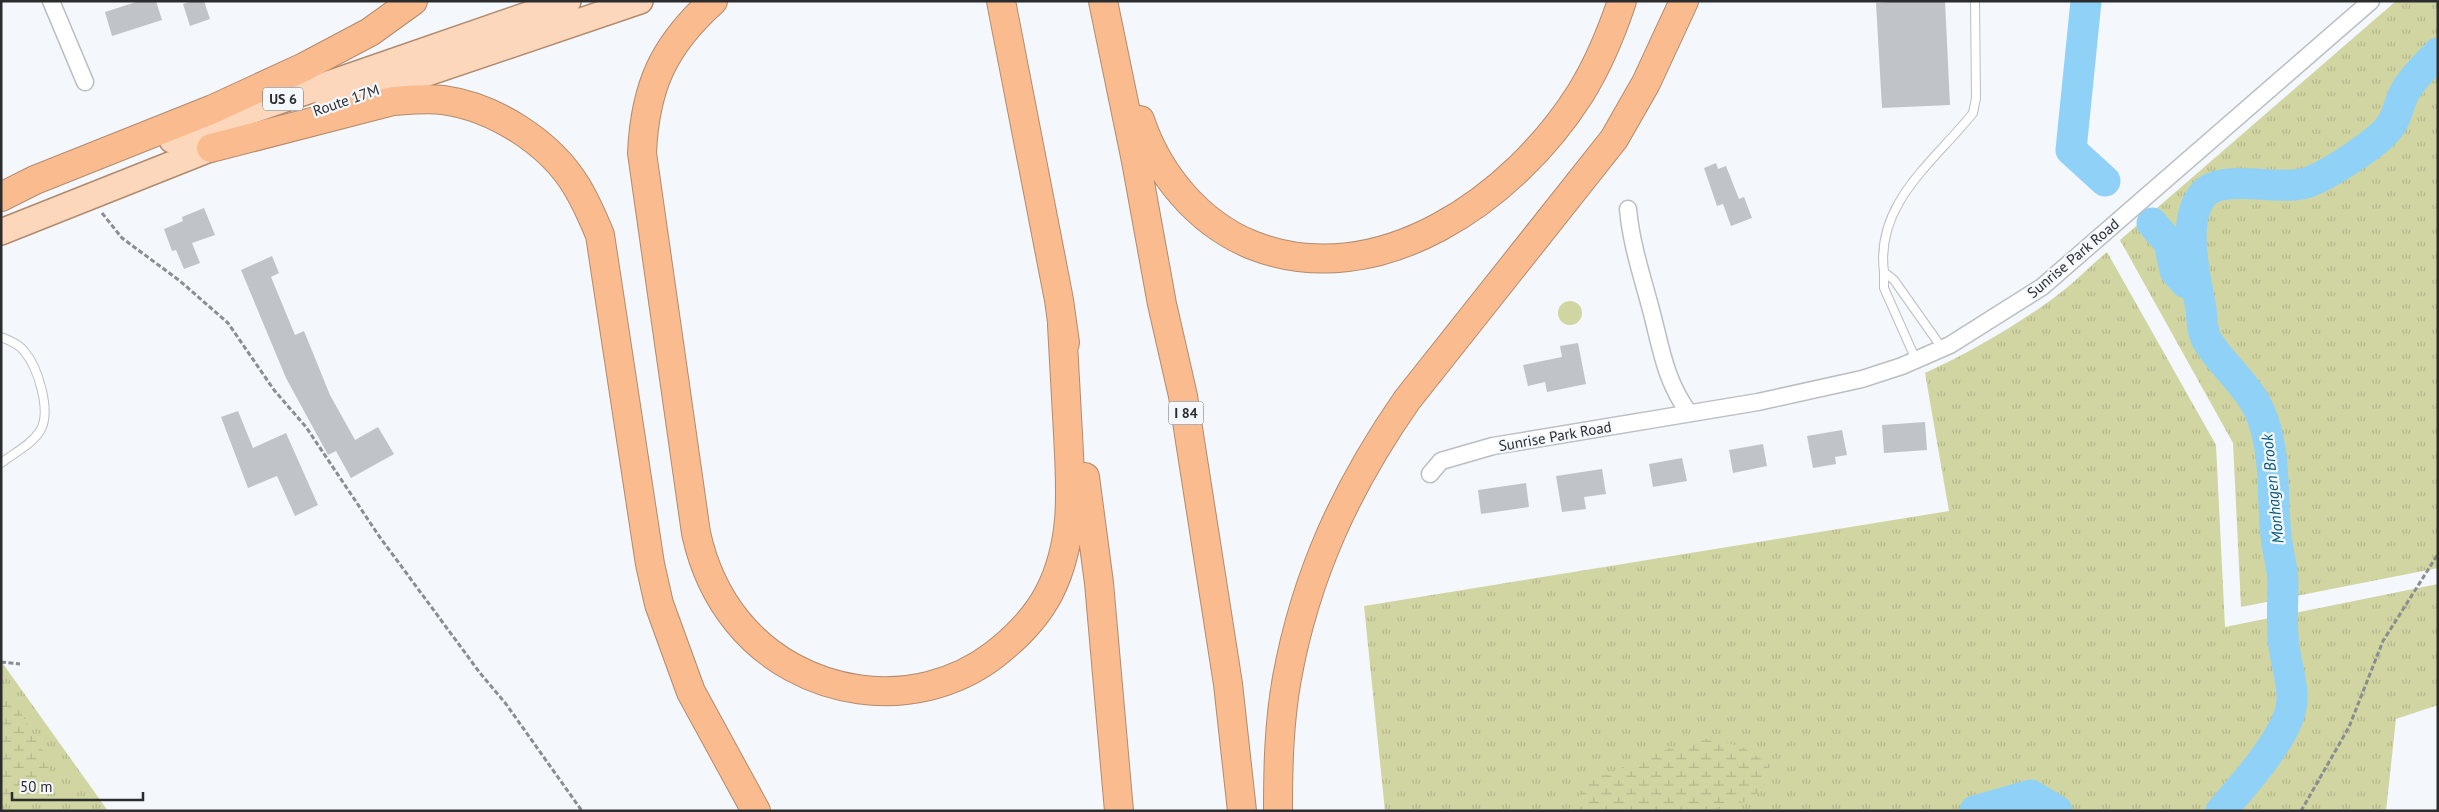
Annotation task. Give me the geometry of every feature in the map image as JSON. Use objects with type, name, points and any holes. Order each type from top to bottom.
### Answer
[{"type":"highway","points":[[1,197],[35,180],[212,110],[304,67],[370,32],[413,1]]},
{"type":"highway","points":[[713,1],[692,20],[673,43],[659,68],[648,96],[643,125],[642,153],[694,523],[702,560],[724,604],[736,621],[758,644],[786,664],[818,680],[850,688],[881,691],[908,690],[940,683],[970,671],[1012,641],[1032,619],[1049,594],[1061,565],[1070,532],[1072,500],[1062,325]]},
{"type":"highway","points":[[1001,1],[1059,300],[1099,582],[1119,811]]},
{"type":"highway","points":[[1104,10],[1144,134],[1158,162],[1177,189],[1193,206],[1237,239],[1261,248],[1312,259],[1334,259],[1375,252],[1423,235],[1454,218],[1510,176],[1536,151],[1580,94],[1602,53],[1622,1]]},
{"type":"highway","points":[[1278,811],[1282,718],[1296,637],[1315,572],[1345,500],[1379,441],[1407,400],[1614,139],[1646,82],[1684,1]]},
{"type":"highway","name":"I 84","points":[[1104,10],[1162,304],[1183,396],[1228,684],[1242,811]]},
{"type":"highway","points":[[211,148],[393,101],[426,99],[444,100],[494,116],[540,144],[560,164],[576,185],[600,235],[650,564],[666,627],[692,692],[756,811]]},
{"type":"main road","name":"Route 17M","points":[[1,209],[227,118],[568,1]]},
{"type":"main road","name":"Route 17M","points":[[1,232],[211,148],[457,61],[640,1]]},
{"type":"street","points":[[51,1],[85,82]]},
{"type":"street","name":"Sunrise Park Road","points":[[1430,474],[1441,461],[1493,446],[1813,392],[1862,380],[1942,348],[1995,318],[2042,287],[2371,1]]},
{"type":"street","points":[[1628,209],[1630,235],[1664,362],[1675,394],[1688,414]]},
{"type":"lane","points":[[1916,360],[1884,288],[1882,252],[1891,217],[1900,200],[1934,156],[1973,113],[1976,98],[1975,1]]},
{"type":"lane","points":[[1884,272],[1894,280],[1942,348]]},
{"type":"lane","points":[[1,337],[20,346],[28,357],[40,385],[45,417],[41,430],[34,439],[1,463]]},
{"type":"path","points":[[91,195],[108,223],[122,238],[180,281],[228,323],[274,390],[306,427],[379,536],[480,673],[506,704],[582,811]]},
{"type":"path","points":[[2301,811],[2349,727],[2383,641],[2438,554]]},
{"type":"path","points":[[1,662],[20,664]]},
{"type":"green space","points":[[2396,1],[2438,1],[2438,568],[2241,607],[2233,443],[2120,240]]},
{"type":"green space","points":[[2107,252],[2216,445],[2225,627],[2438,584],[2438,705],[2396,719],[2386,811],[1385,811],[1364,606],[1949,511],[1925,373],[2006,330],[2066,289]]},
{"type":"green space","points":[[1570,301],[1575,302],[1581,308],[1581,318],[1575,324],[1570,325],[1565,324],[1559,318],[1558,313],[1559,308],[1565,302]]},
{"type":"green space","points":[[1,661],[108,811],[1,811]]},
{"type":"green space","points":[[1,695],[13,699],[46,756],[49,770],[44,784],[27,797],[1,799]]},
{"type":"green space","points":[[1712,738],[1744,748],[1770,765],[1764,786],[1748,801],[1701,811],[1567,811],[1598,773],[1608,775],[1658,752]]},
{"type":"building","points":[[139,1],[156,1],[162,20],[112,36],[105,12]]},
{"type":"building","points":[[192,1],[204,1],[210,19],[190,26],[183,4]]},
{"type":"building","points":[[1945,1],[1950,105],[1882,108],[1876,3]]},
{"type":"building","points":[[1716,163],[1718,169],[1726,166],[1739,199],[1744,197],[1752,218],[1731,226],[1723,204],[1717,206],[1704,168]]},
{"type":"building","points":[[204,208],[215,235],[192,243],[200,263],[184,269],[176,250],[172,251],[164,229],[183,221],[182,217]]},
{"type":"building","points":[[272,256],[279,273],[271,277],[295,335],[304,331],[330,395],[355,440],[378,427],[394,454],[351,478],[336,451],[328,455],[286,378],[241,270]]},
{"type":"building","points":[[1578,343],[1586,384],[1547,392],[1545,382],[1528,386],[1523,365],[1562,357],[1560,346]]},
{"type":"building","points":[[238,411],[253,448],[286,433],[318,505],[295,516],[277,476],[248,488],[221,417]]},
{"type":"building","points":[[1925,422],[1927,450],[1884,453],[1882,425]]},
{"type":"building","points":[[1842,430],[1847,455],[1835,457],[1836,464],[1813,468],[1807,436]]},
{"type":"building","points":[[1763,444],[1767,466],[1733,473],[1729,450]]},
{"type":"building","points":[[1682,458],[1687,481],[1653,487],[1649,464]]},
{"type":"building","points":[[1602,469],[1606,494],[1584,497],[1586,509],[1562,512],[1556,476]]},
{"type":"building","points":[[1526,483],[1529,507],[1481,514],[1478,490]]},
{"type":"waterway","points":[[2086,1],[2071,150],[2105,181]]},
{"type":"waterway","name":"Monhagen Brook","points":[[2221,811],[2272,748],[2287,720],[2291,708],[2292,693],[2283,638],[2283,577],[2277,541],[2270,448],[2263,420],[2253,399],[2215,352],[2205,334],[2192,251],[2192,221],[2196,207],[2202,196],[2211,189],[2222,185],[2236,183],[2297,185],[2318,178],[2340,165],[2365,149],[2385,132],[2391,125],[2409,85],[2438,53]]},
{"type":"waterway","points":[[2152,223],[2169,243],[2175,271],[2186,283]]},
{"type":"waterway","name":"Monhagen Brook","points":[[1975,811],[2031,795],[2057,811]]}]
